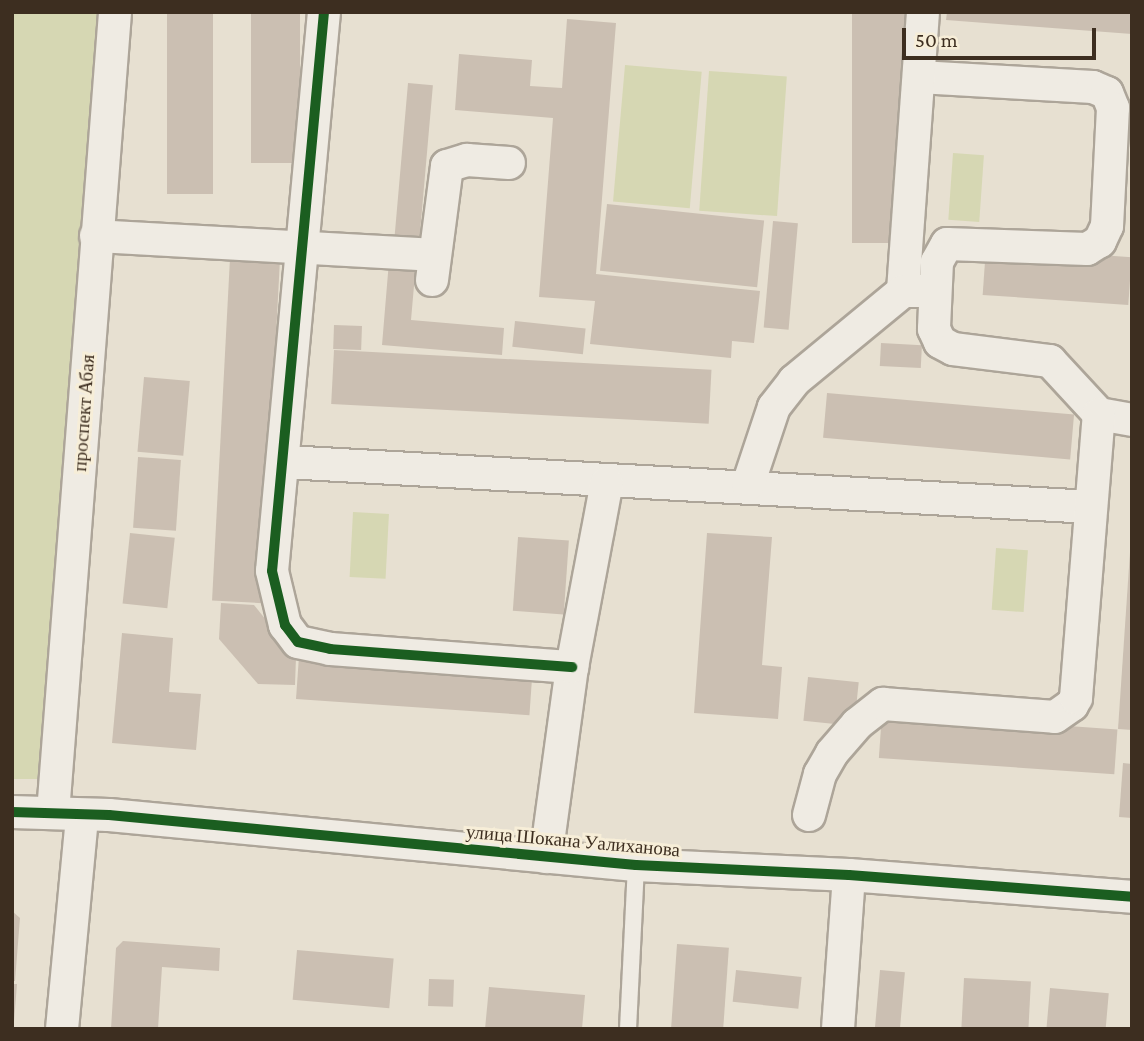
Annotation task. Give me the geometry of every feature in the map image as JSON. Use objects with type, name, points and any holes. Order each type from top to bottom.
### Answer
[{"type":"street","name":"проспект Абая","points":[[62,1029],[68,815],[96,236],[115,12]]},
{"type":"street","points":[[324,12],[286,462],[272,571],[285,625],[298,642],[330,649],[572,667]]},
{"type":"street","points":[[903,291],[923,12]]},
{"type":"street","points":[[919,78],[1093,87],[1107,93],[1113,108],[1107,226],[1100,241],[1087,249],[947,244],[940,250],[934,329],[940,342],[953,349],[1050,361],[1099,414],[1132,420]]},
{"type":"street","points":[[96,236],[306,245],[433,267],[447,166],[467,160],[509,163]]},
{"type":"street","points":[[748,485],[774,407],[794,381],[903,291],[935,291]]},
{"type":"street","points":[[809,815],[820,774],[832,752],[857,724],[883,704],[1055,717],[1072,705],[1076,698],[1099,414]]},
{"type":"street","points":[[286,462],[607,482],[748,485],[1090,507]]},
{"type":"street","points":[[546,857],[572,667],[607,482]]},
{"type":"street","name":"улица Шокана Уалиханова","points":[[12,812],[636,865],[849,875],[1132,897]]},
{"type":"street","points":[[838,1029],[849,875]]},
{"type":"lane","points":[[628,1029],[636,865]]},
{"type":"green space","points":[[12,12],[109,12],[58,759],[38,779],[12,779]]},
{"type":"green space","points":[[625,65],[702,72],[690,208],[613,201]]},
{"type":"green space","points":[[709,71],[787,76],[777,216],[699,211]]},
{"type":"green space","points":[[953,153],[984,155],[979,222],[948,220]]},
{"type":"green space","points":[[353,512],[389,514],[386,579],[350,577]]},
{"type":"green space","points":[[996,548],[1028,550],[1024,612],[992,610]]},
{"type":"building","points":[[167,12],[213,12],[213,194],[167,194]]},
{"type":"building","points":[[251,12],[300,12],[300,163],[251,163]]},
{"type":"building","points":[[852,12],[905,12],[905,243],[852,243]]},
{"type":"building","points":[[947,12],[1132,12],[1132,34],[946,20]]},
{"type":"building","points":[[567,19],[616,23],[596,274],[760,291],[754,343],[732,341],[731,358],[590,344],[595,301],[539,297],[553,118],[455,110],[459,54],[532,60],[530,86],[562,88]]},
{"type":"building","points":[[408,83],[433,85],[419,243],[394,240]]},
{"type":"building","points":[[607,204],[764,221],[757,287],[600,271]]},
{"type":"building","points":[[773,221],[798,223],[789,330],[764,328]]},
{"type":"building","points":[[986,247],[1132,257],[1128,305],[983,295]]},
{"type":"building","points":[[230,258],[280,261],[262,603],[212,601]]},
{"type":"building","points":[[389,261],[416,263],[411,320],[504,328],[502,355],[382,345]]},
{"type":"building","points":[[515,321],[586,328],[583,354],[512,347]]},
{"type":"building","points":[[334,325],[362,326],[361,350],[333,349]]},
{"type":"building","points":[[881,343],[922,345],[921,368],[880,366]]},
{"type":"building","points":[[334,350],[711,370],[709,424],[331,404]]},
{"type":"building","points":[[144,377],[190,381],[183,456],[137,452]]},
{"type":"building","points":[[827,393],[1074,415],[1070,459],[823,438]]},
{"type":"building","points":[[138,457],[181,460],[176,531],[133,528]]},
{"type":"building","points":[[130,533],[175,538],[167,608],[123,604]]},
{"type":"building","points":[[707,533],[772,537],[762,665],[782,667],[778,719],[694,713]]},
{"type":"building","points":[[518,537],[569,541],[564,614],[513,611]]},
{"type":"building","points":[[1132,552],[1132,730],[1118,729]]},
{"type":"building","points":[[221,603],[254,605],[296,657],[295,685],[258,684],[219,639]]},
{"type":"building","points":[[122,633],[173,638],[169,692],[201,694],[196,750],[112,743]]},
{"type":"building","points":[[299,656],[532,672],[529,715],[296,699]]},
{"type":"building","points":[[808,677],[859,682],[854,726],[803,721]]},
{"type":"building","points":[[882,713],[1117,729],[1114,774],[879,758]]},
{"type":"building","points":[[1123,763],[1132,764],[1132,818],[1119,817]]},
{"type":"building","points":[[12,911],[20,918],[15,981],[12,981]]},
{"type":"building","points":[[123,941],[220,948],[219,971],[162,967],[158,1029],[111,1029],[116,948]]},
{"type":"building","points":[[677,944],[729,948],[723,1029],[671,1029]]},
{"type":"building","points":[[297,950],[394,958],[389,1008],[293,1000]]},
{"type":"building","points":[[736,970],[802,977],[798,1009],[733,1002]]},
{"type":"building","points":[[880,970],[905,972],[900,1029],[875,1029]]},
{"type":"building","points":[[964,978],[1031,982],[1028,1029],[961,1029]]},
{"type":"building","points":[[429,979],[454,980],[453,1007],[428,1006]]},
{"type":"building","points":[[12,984],[17,984],[14,1022],[12,1022]]},
{"type":"building","points":[[489,987],[585,995],[582,1029],[485,1029]]},
{"type":"building","points":[[1050,988],[1109,993],[1106,1029],[1046,1029]]},
{"type":"cycle path","points":[[324,12],[272,571],[285,625],[298,642],[330,649],[572,667]]},
{"type":"cycle path","points":[[12,812],[109,815],[636,865],[849,875],[1132,897]]}]
